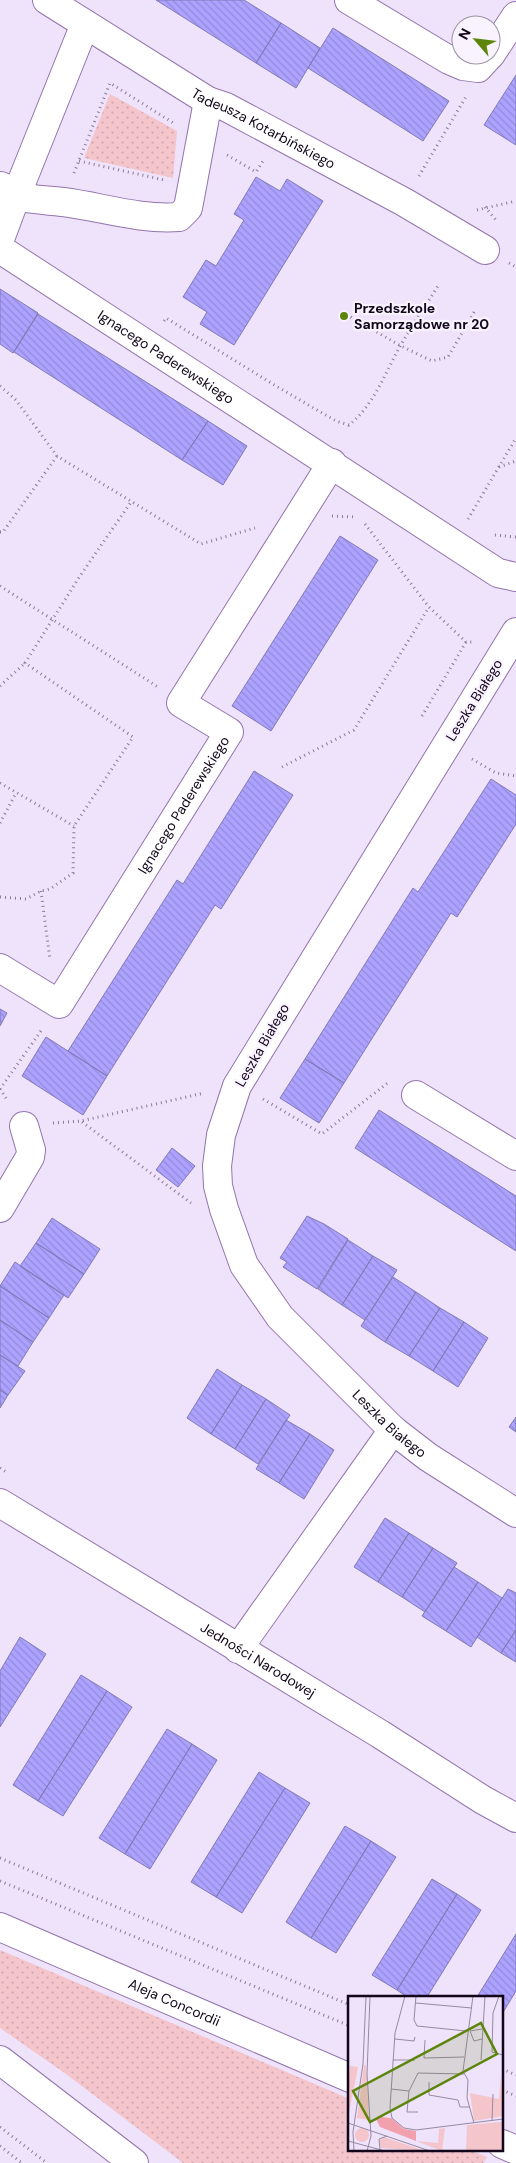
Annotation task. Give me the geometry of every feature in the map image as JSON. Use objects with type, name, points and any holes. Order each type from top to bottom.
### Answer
[{"type":"street","name":"Tadeusza Kotarbińskiego","points":[[48,0],[208,101],[226,107],[404,202],[485,250]]},
{"type":"street","points":[[348,0],[451,61]]},
{"type":"street","points":[[501,38],[516,16]]},
{"type":"street","points":[[0,239],[8,191],[85,24]]},
{"type":"street","points":[[8,191],[32,200],[62,202],[159,219],[179,217],[188,208],[208,101]]},
{"type":"street","name":"Ignacego Paderewskiego","points":[[0,248],[498,573],[516,577]]},
{"type":"street","points":[[181,702],[332,463]]},
{"type":"street","name":"Leszka Białego","points":[[512,638],[237,1086],[220,1135],[217,1166],[218,1186],[231,1232],[244,1265],[280,1317],[393,1430],[428,1456],[516,1513]]},
{"type":"street","name":"Ignacego Paderewskiego","points":[[59,1004],[229,732],[181,702]]},
{"type":"street","points":[[0,968],[59,1004]]},
{"type":"street","points":[[416,1095],[516,1156]]},
{"type":"street","points":[[0,1208],[30,1157],[31,1150],[24,1126]]},
{"type":"street","points":[[238,1649],[393,1430]]},
{"type":"street","name":"Jedności Narodowej","points":[[0,1503],[380,1734],[483,1800],[516,1818]]},
{"type":"street","name":"Aleja Concordii","points":[[0,1927],[348,2077]]},
{"type":"street","points":[[0,2060],[134,2163]]},
{"type":"street","points":[[504,2145],[516,2150]]},
{"type":"path","points":[[404,202],[483,65]]},
{"type":"path","points":[[62,202],[110,83],[202,141],[256,172],[277,135]]},
{"type":"path","points":[[79,161],[193,186]]},
{"type":"path","points":[[162,324],[166,318],[284,391],[336,421],[349,425],[361,416],[400,346],[438,286]]},
{"type":"path","points":[[342,312],[400,346],[432,361],[448,357],[476,309]]},
{"type":"path","points":[[0,386],[16,400],[57,456],[201,544],[299,515],[360,517]]},
{"type":"path","points":[[465,523],[516,438]]},
{"type":"path","points":[[0,532],[3,532],[57,456]]},
{"type":"path","points":[[498,468],[516,461]]},
{"type":"path","points":[[0,686],[26,663],[80,576],[131,502]]},
{"type":"path","points":[[356,510],[429,607],[466,642],[512,638]]},
{"type":"path","points":[[488,534],[516,537]]},
{"type":"path","points":[[0,586],[181,702]]},
{"type":"path","points":[[282,766],[354,730],[429,607]]},
{"type":"path","points":[[422,716],[466,642]]},
{"type":"path","points":[[0,897],[26,899],[41,891],[50,890],[73,873],[74,826],[133,737],[26,663]]},
{"type":"path","points":[[469,757],[496,773],[516,776]]},
{"type":"path","points":[[0,783],[74,826]]},
{"type":"path","points":[[0,824],[16,793]]},
{"type":"path","points":[[41,891],[50,962],[59,1004],[0,1089],[24,1126],[82,1121],[237,1086],[322,1134],[389,1082],[416,1095]]},
{"type":"path","points":[[82,1121],[231,1232]]},
{"type":"path","points":[[0,1858],[348,2004]]},
{"type":"path","points":[[0,1881],[348,2025]]},
{"type":"path","points":[[504,2070],[516,2075]]},
{"type":"path","points":[[504,2091],[516,2096]]},
{"type":"path","points":[[0,2127],[46,2163]]},
{"type":"path","points":[[0,2146],[22,2163]]},
{"type":"shaded area","points":[[110,94],[177,131],[173,178],[84,158]]},
{"type":"shaded area","points":[[0,1950],[348,2098],[348,2150],[470,2150],[487,2157],[483,2163],[183,2163],[66,2074],[0,2028]]},
{"type":"building","points":[[156,0],[244,0],[281,23],[256,63]]},
{"type":"building","points":[[281,23],[320,48],[296,88],[256,63]]},
{"type":"building","points":[[333,28],[449,101],[423,141],[308,68]]},
{"type":"building","points":[[516,75],[516,145],[484,125]]},
{"type":"building","points":[[256,177],[280,191],[287,179],[323,201],[234,345],[200,324],[207,312],[183,297],[206,260],[216,266],[244,220],[234,214]]},
{"type":"building","points":[[0,289],[38,313],[13,353],[0,344]]},
{"type":"building","points":[[38,314],[208,421],[182,460],[14,352]]},
{"type":"building","points":[[208,421],[247,446],[223,485],[182,460]]},
{"type":"building","points":[[340,536],[378,560],[271,731],[232,706]]},
{"type":"building","points":[[254,771],[293,795],[221,909],[215,905],[107,1076],[68,1051],[177,880],[183,884]]},
{"type":"building","points":[[491,779],[516,795],[516,824],[457,917],[451,913],[344,1083],[305,1059],[413,888],[418,892]]},
{"type":"building","points":[[0,1009],[7,1013],[0,1026]]},
{"type":"building","points":[[46,1037],[107,1076],[83,1115],[22,1076]]},
{"type":"building","points":[[305,1059],[344,1083],[319,1123],[280,1098]]},
{"type":"building","points":[[379,1110],[516,1196],[516,1251],[355,1148]]},
{"type":"building","points":[[172,1148],[195,1166],[178,1187],[156,1170]]},
{"type":"building","points":[[307,1216],[348,1239],[317,1289],[283,1267],[287,1262],[280,1258]]},
{"type":"building","points":[[52,1218],[100,1249],[84,1274],[36,1243]]},
{"type":"building","points":[[348,1240],[373,1256],[342,1305],[318,1289]]},
{"type":"building","points":[[36,1243],[84,1274],[68,1298],[20,1266]]},
{"type":"building","points":[[373,1256],[397,1270],[365,1320],[342,1305]]},
{"type":"building","points":[[15,1262],[64,1295],[49,1318],[0,1286]]},
{"type":"building","points":[[393,1277],[416,1292],[385,1342],[361,1326]]},
{"type":"building","points":[[0,1286],[49,1318],[33,1342],[0,1320]]},
{"type":"building","points":[[416,1292],[440,1308],[409,1356],[385,1342]]},
{"type":"building","points":[[440,1308],[464,1322],[433,1371],[409,1356]]},
{"type":"building","points":[[0,1320],[33,1342],[18,1366],[0,1355]]},
{"type":"building","points":[[464,1322],[488,1338],[458,1387],[433,1371]]},
{"type":"building","points":[[0,1355],[25,1371],[8,1395],[0,1390]]},
{"type":"building","points":[[217,1369],[242,1385],[211,1434],[187,1418]]},
{"type":"building","points":[[242,1385],[266,1399],[235,1449],[211,1434]]},
{"type":"building","points":[[0,1390],[8,1395],[0,1408]]},
{"type":"building","points":[[266,1399],[290,1415],[258,1464],[235,1449]]},
{"type":"building","points":[[516,1417],[516,1432],[509,1427]]},
{"type":"building","points":[[286,1420],[310,1434],[279,1483],[256,1469]]},
{"type":"building","points":[[310,1434],[334,1450],[304,1499],[279,1483]]},
{"type":"building","points":[[385,1518],[409,1533],[378,1582],[354,1567]]},
{"type":"building","points":[[409,1533],[433,1548],[402,1597],[378,1582]]},
{"type":"building","points":[[433,1548],[457,1563],[425,1612],[402,1597]]},
{"type":"building","points":[[454,1567],[478,1582],[446,1631],[422,1616]]},
{"type":"building","points":[[478,1582],[502,1598],[471,1647],[446,1631]]},
{"type":"building","points":[[508,1589],[516,1593],[516,1630],[501,1653],[477,1637]]},
{"type":"building","points":[[516,1630],[516,1662],[501,1653]]},
{"type":"building","points":[[20,1637],[46,1654],[0,1727],[0,1671]]},
{"type":"building","points":[[81,1675],[107,1691],[38,1801],[13,1785]]},
{"type":"building","points":[[107,1691],[132,1707],[63,1816],[38,1801]]},
{"type":"building","points":[[167,1729],[192,1744],[125,1854],[99,1838]]},
{"type":"building","points":[[192,1744],[217,1760],[150,1869],[125,1854]]},
{"type":"building","points":[[259,1772],[285,1788],[216,1897],[191,1882]]},
{"type":"building","points":[[285,1788],[310,1803],[242,1913],[216,1897]]},
{"type":"building","points":[[345,1826],[371,1841],[311,1938],[286,1922]]},
{"type":"building","points":[[371,1841],[396,1857],[336,1953],[311,1938]]},
{"type":"building","points":[[432,1879],[457,1894],[397,1990],[372,1975]]},
{"type":"building","points":[[457,1894],[481,1910],[428,1996],[406,1996],[397,1990]]},
{"type":"building","points":[[516,1934],[516,1991],[504,2011],[504,1996],[478,1996]]},
{"type":"place","name":"Przedszkole Samorządowe nr 20","points":[[344,316]]}]
